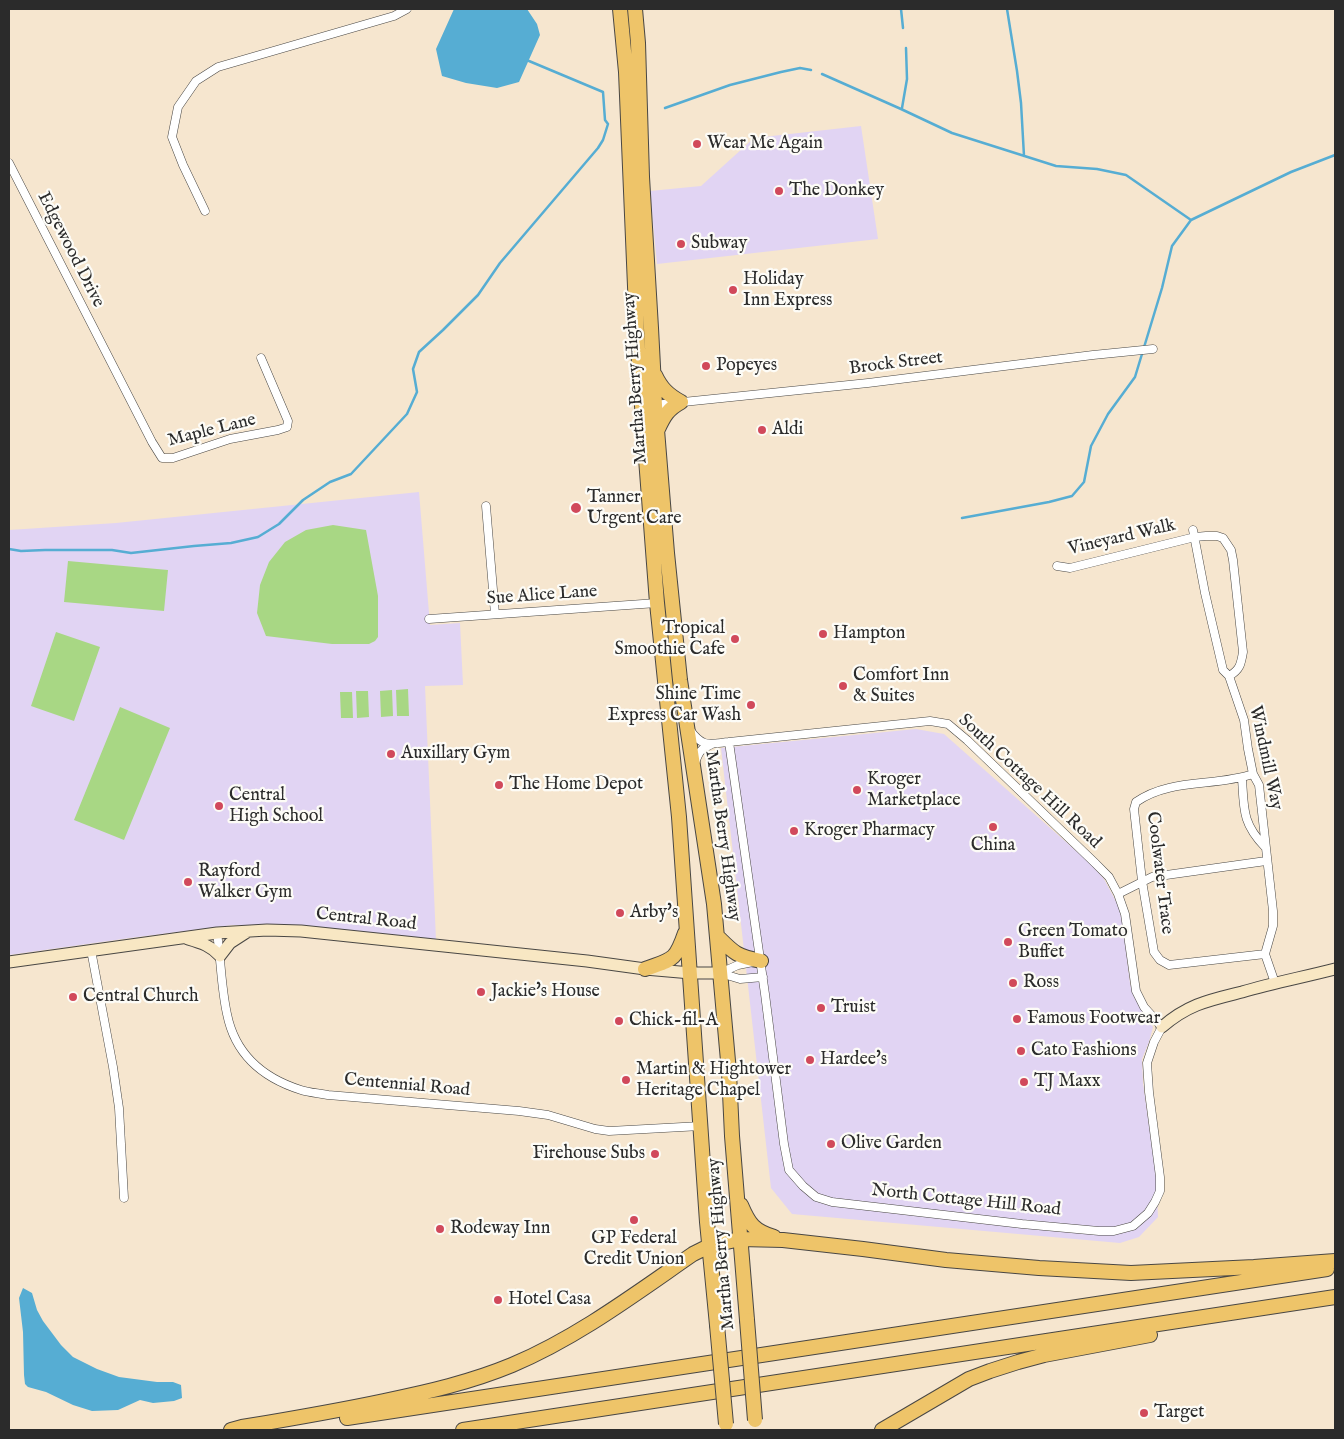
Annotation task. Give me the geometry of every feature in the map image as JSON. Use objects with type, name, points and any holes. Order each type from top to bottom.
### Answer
[{"type":"highway","name":"Martha Berry Highway","points":[[620,9],[626,72],[637,334],[648,406],[657,603],[679,817],[709,1246],[718,1325],[726,1427]]},
{"type":"highway","name":"Martha Berry Highway","points":[[635,9],[653,370],[648,406],[657,431],[680,680],[712,888],[756,1425]]},
{"type":"highway","points":[[653,370],[659,385],[664,391],[681,402]]},
{"type":"highway","points":[[657,431],[670,408],[681,402]]},
{"type":"highway","points":[[657,603],[672,603]]},
{"type":"highway","points":[[645,969],[671,960],[676,955],[687,928]]},
{"type":"highway","points":[[717,936],[732,951],[742,957],[761,961]]},
{"type":"highway","points":[[738,1195],[748,1221],[752,1226],[764,1234],[783,1240]]},
{"type":"highway","points":[[231,1430],[418,1394],[464,1382],[511,1365],[585,1328],[693,1254],[709,1246],[740,1239],[783,1240],[946,1260],[1131,1274],[1335,1261]]},
{"type":"highway","points":[[264,1430],[1335,1268]]},
{"type":"highway","points":[[463,1430],[1335,1297]]},
{"type":"highway","points":[[882,1430],[969,1379],[1018,1362],[1077,1348],[1216,1324],[1258,1310]]},
{"type":"street","points":[[205,210],[183,165],[172,137],[178,107],[196,81],[218,67],[394,16],[407,9]]},
{"type":"street","name":"Edgewood Drive","points":[[9,164],[105,351]]},
{"type":"street","name":"Brock Street","points":[[648,406],[868,383],[1093,355],[1153,350]]},
{"type":"street","name":"Maple Lane","points":[[105,351],[152,442],[162,458],[166,459],[230,439],[287,427],[288,421],[261,358]]},
{"type":"street","points":[[486,506],[495,614]]},
{"type":"street","points":[[1194,533],[1223,538],[1231,550],[1243,652],[1240,667],[1228,676]]},
{"type":"street","name":"Vineyard Walk","points":[[1057,566],[1070,568],[1194,533]]},
{"type":"street","name":"Windmill Way","points":[[1194,533],[1220,660],[1244,720],[1253,774],[1259,785],[1266,862],[1273,911],[1273,926],[1265,954]]},
{"type":"street","name":"Sue Alice Lane","points":[[429,619],[657,603]]},
{"type":"street","name":"South Cottage Hill Road","points":[[714,744],[930,720],[948,724],[1021,790],[1109,878],[1126,914],[1136,991],[1144,1007],[1162,1027]]},
{"type":"street","points":[[687,725],[696,739],[701,742],[714,744]]},
{"type":"street","points":[[730,742],[763,977]]},
{"type":"street","points":[[694,767],[702,749],[714,744]]},
{"type":"street","name":"Coolwater Trace","points":[[1253,774],[1242,778],[1184,785],[1143,798],[1136,802],[1134,809],[1142,881],[1154,952],[1160,960],[1170,965],[1265,954]]},
{"type":"street","name":"Windmill Way","points":[[1242,778],[1246,819],[1252,833],[1265,847]]},
{"type":"street","points":[[1118,894],[1152,877],[1266,862]]},
{"type":"street","points":[[183,937],[205,944],[220,956],[230,942],[248,931]]},
{"type":"street","name":"Central Road","points":[[9,962],[217,933],[301,931],[579,960],[645,969],[690,973],[720,973],[740,979],[763,977]]},
{"type":"street","name":"Centennial Road","points":[[217,933],[227,1014],[236,1040],[252,1062],[268,1076],[303,1091],[519,1111],[548,1115],[595,1129],[609,1131],[701,1126]]},
{"type":"street","points":[[91,950],[119,1108],[124,1198]]},
{"type":"street","points":[[1265,954],[1274,983]]},
{"type":"street","name":"Central Road","points":[[720,973],[738,965],[761,961]]},
{"type":"street","points":[[1162,1027],[1174,1016],[1196,1004],[1335,969]]},
{"type":"street","name":"North Cottage Hill Road","points":[[763,977],[784,1144],[790,1170],[803,1186],[816,1197],[832,1202],[1099,1231],[1114,1231],[1132,1226],[1148,1213],[1160,1191],[1147,1063],[1162,1027]]},
{"type":"shaded area","points":[[861,126],[878,239],[657,264],[650,191],[701,186],[754,138]]},
{"type":"shaded area","name":"Central High School","points":[[419,492],[430,625],[460,623],[463,685],[425,686],[436,940],[296,925],[233,925],[9,955],[9,530],[116,523]]},
{"type":"shaded area","points":[[916,729],[944,734],[1092,865],[1104,879],[1119,907],[1130,983],[1134,997],[1153,1027],[1142,1059],[1143,1083],[1156,1174],[1158,1217],[1139,1237],[1120,1243],[792,1214],[771,1188],[721,748]]},
{"type":"green space","points":[[333,525],[366,530],[378,596],[378,637],[369,644],[332,644],[266,636],[257,613],[260,585],[269,562],[285,542],[306,530]]},
{"type":"green space","points":[[68,561],[168,570],[164,611],[64,602]]},
{"type":"green space","points":[[56,632],[100,647],[74,721],[31,706]]},
{"type":"green space","points":[[408,689],[409,716],[397,716],[396,690]]},
{"type":"green space","points":[[392,690],[393,716],[381,717],[380,691]]},
{"type":"green space","points":[[356,691],[368,691],[369,717],[357,718]]},
{"type":"green space","points":[[340,692],[352,692],[353,718],[341,718]]},
{"type":"green space","points":[[120,707],[170,728],[124,840],[74,820]]},
{"type":"water","points":[[454,9],[527,9],[537,24],[540,35],[519,82],[497,88],[466,83],[442,76],[436,49]]},
{"type":"water","points":[[477,1223],[478,1230],[464,1231],[464,1224]]},
{"type":"water","points":[[23,1288],[32,1293],[37,1310],[43,1321],[61,1345],[73,1357],[119,1377],[173,1382],[181,1385],[182,1398],[174,1401],[153,1403],[140,1400],[118,1410],[92,1411],[73,1405],[46,1392],[28,1387],[25,1384],[24,1375],[23,1332],[19,1298]]},
{"type":"waterway","points":[[901,9],[903,28]]},
{"type":"waterway","points":[[1007,9],[1021,103],[1024,156]]},
{"type":"waterway","points":[[902,108],[907,79],[906,48]]},
{"type":"waterway","points":[[9,549],[21,551],[112,550],[131,553],[231,543],[258,537],[279,524],[303,500],[330,482],[351,474],[407,414],[417,392],[413,369],[419,352],[478,295],[500,263],[603,140],[608,124],[605,120],[603,92],[529,61]]},
{"type":"waterway","points":[[665,108],[730,85],[800,68],[811,70]]},
{"type":"waterway","points":[[822,74],[952,133],[1056,166],[1097,169],[1126,175],[1191,220]]},
{"type":"waterway","points":[[962,518],[1072,496],[1084,482],[1091,446],[1108,414],[1135,377],[1162,288],[1172,246],[1191,220],[1291,172],[1335,155]]},
{"type":"place","name":"Wear Me Again","points":[[697,144]]},
{"type":"place","name":"The Donkey","points":[[779,191]]},
{"type":"place","name":"Subway","points":[[681,244]]},
{"type":"place","name":"Holiday Inn Express","points":[[733,290]]},
{"type":"place","name":"Popeyes","points":[[706,366]]},
{"type":"place","name":"Aldi","points":[[762,430]]},
{"type":"place","name":"Tanner Urgent Care","points":[[576,508]]},
{"type":"place","name":"Hampton","points":[[823,634]]},
{"type":"place","name":"Tropical Smoothie Cafe","points":[[735,639]]},
{"type":"place","name":"Comfort Inn & Suites","points":[[843,686]]},
{"type":"place","name":"Shine Time Express Car Wash","points":[[751,705]]},
{"type":"place","name":"Auxillary Gym","points":[[391,754]]},
{"type":"place","name":"The Home Depot","points":[[499,785]]},
{"type":"place","name":"Kroger Marketplace","points":[[857,790]]},
{"type":"place","name":"Central High School","points":[[219,806]]},
{"type":"place","name":"China","points":[[993,827]]},
{"type":"place","name":"Kroger Pharmacy","points":[[794,831]]},
{"type":"place","name":"Rayford Walker Gym","points":[[188,882]]},
{"type":"place","name":"Arby's","points":[[620,913]]},
{"type":"place","name":"Green Tomato Buffet","points":[[1008,942]]},
{"type":"place","name":"Ross","points":[[1013,983]]},
{"type":"place","name":"Jackie's House","points":[[481,992]]},
{"type":"place","name":"Central Church","points":[[73,997]]},
{"type":"place","name":"Truist","points":[[821,1008]]},
{"type":"place","name":"Famous Footwear","points":[[1017,1019]]},
{"type":"place","name":"Chick-fil-A","points":[[619,1021]]},
{"type":"place","name":"Cato Fashions","points":[[1021,1051]]},
{"type":"place","name":"Hardee's","points":[[810,1060]]},
{"type":"place","name":"Martin & Hightower Heritage Chapel","points":[[626,1080]]},
{"type":"place","name":"TJ Maxx","points":[[1024,1082]]},
{"type":"place","name":"Olive Garden","points":[[831,1144]]},
{"type":"place","name":"Firehouse Subs","points":[[655,1154]]},
{"type":"place","name":"GP Federal Credit Union","points":[[634,1220]]},
{"type":"place","name":"Rodeway Inn","points":[[440,1229]]},
{"type":"place","name":"Hotel Casa","points":[[498,1300]]},
{"type":"place","name":"Target","points":[[1144,1413]]}]
